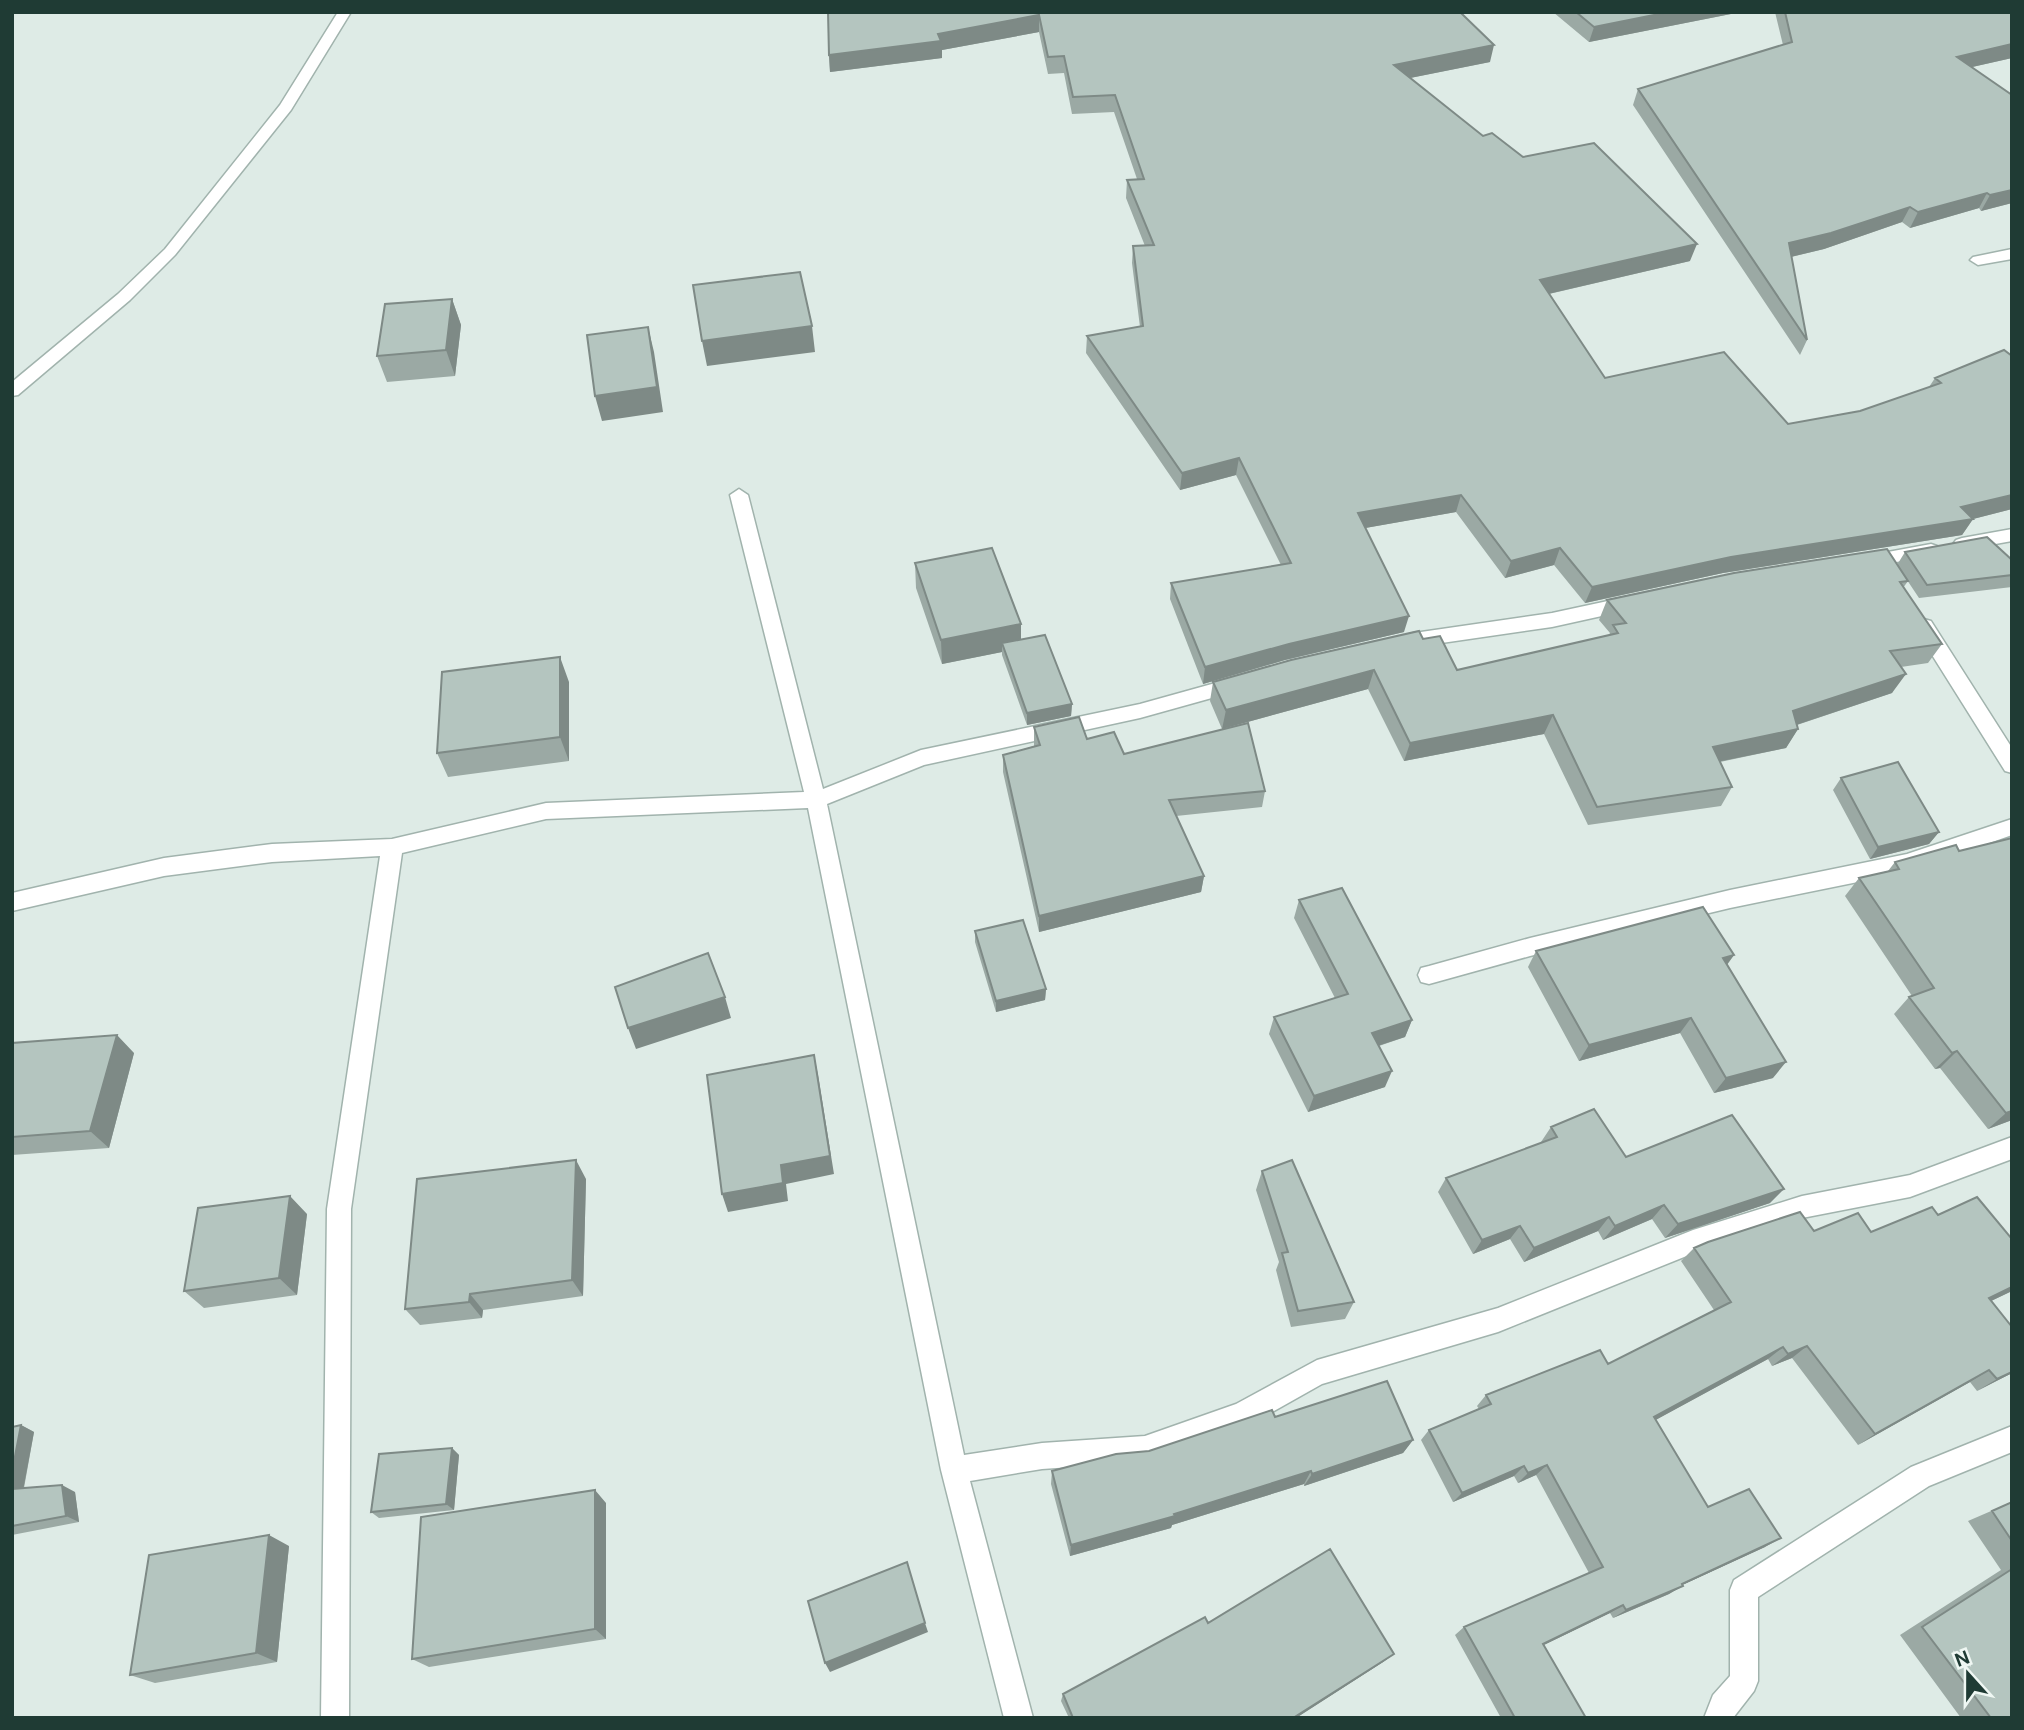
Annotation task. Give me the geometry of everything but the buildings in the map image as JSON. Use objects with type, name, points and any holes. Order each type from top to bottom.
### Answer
[{"type":"street","points":[[12,391],[124,297],[170,252],[286,107],[345,12]]},
{"type":"street","points":[[1978,260],[2012,254]]},
{"type":"street","points":[[739,495],[816,800],[954,1470],[1019,1718]]},
{"type":"street","points":[[1842,565],[2012,535]]},
{"type":"street","points":[[1881,559],[1896,582]]},
{"type":"street","points":[[1397,644],[1552,620],[1644,600]]},
{"type":"street","points":[[1910,605],[2012,765]]},
{"type":"street","points":[[12,902],[164,867],[272,853],[392,847],[546,811],[816,800],[921,758],[1140,711],[1259,678]]},
{"type":"street","points":[[1429,975],[1530,947],[1730,899],[1907,863],[2012,827]]},
{"type":"street","points":[[334,1718],[339,1209],[392,847]]},
{"type":"street","points":[[954,1470],[1042,1456],[1145,1449],[1242,1415],[1317,1373],[1499,1320],[1693,1242],[1802,1207],[1910,1186],[2012,1148]]},
{"type":"street","points":[[1718,1718],[1723,1705],[1744,1681],[1744,1590],[1920,1476],[2012,1439]]}]
